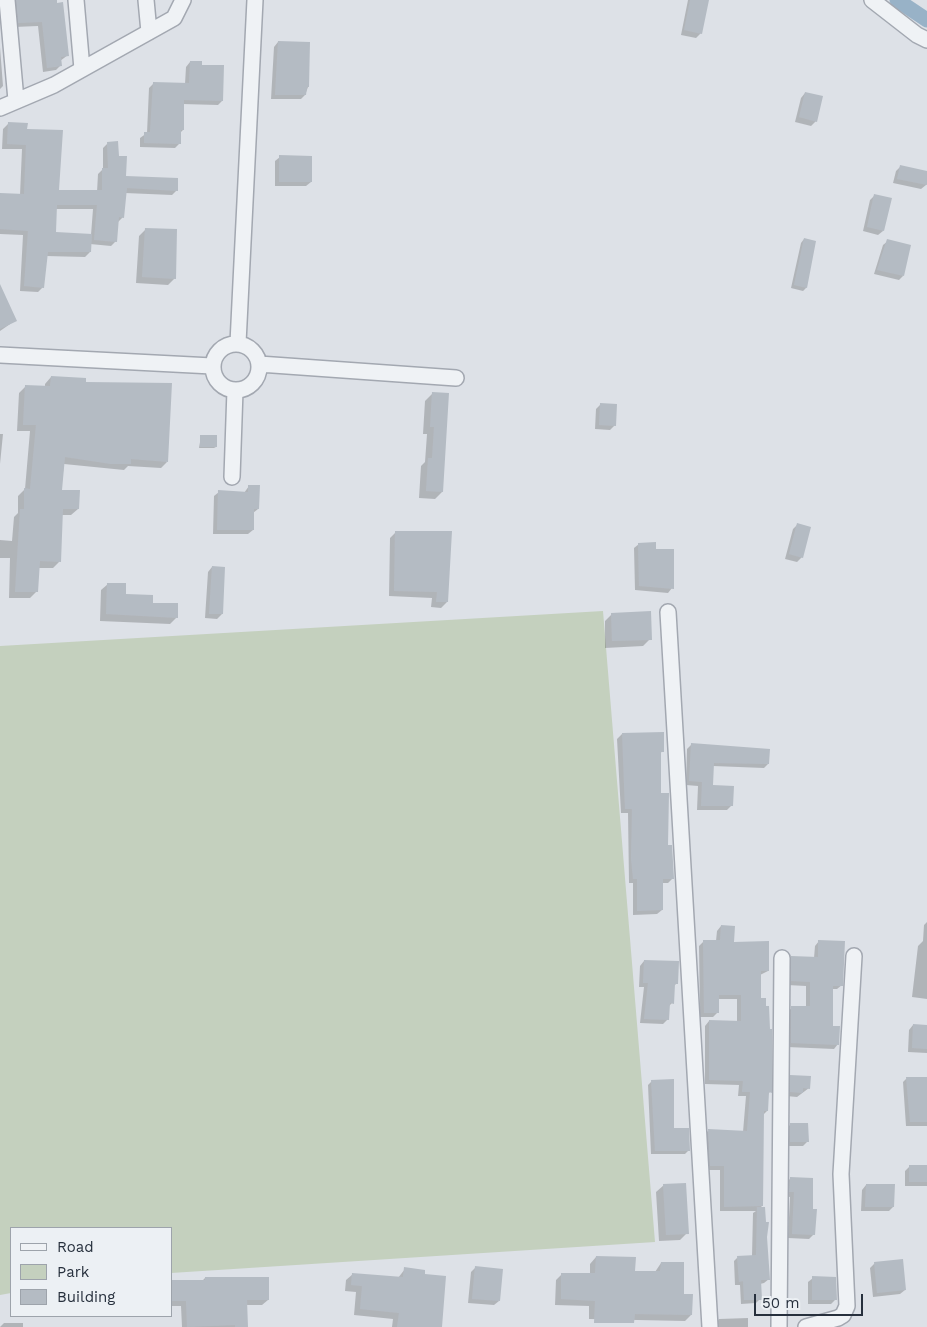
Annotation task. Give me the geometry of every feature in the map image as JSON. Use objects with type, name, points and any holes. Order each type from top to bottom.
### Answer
[{"type":"street","points":[[7,0],[16,100]]},
{"type":"street","points":[[76,0],[82,69]]},
{"type":"street","points":[[146,0],[149,32]]},
{"type":"street","points":[[0,108],[54,85],[174,18],[183,0]]},
{"type":"street","points":[[238,343],[255,0]]},
{"type":"street","points":[[872,0],[917,35],[927,40]]},
{"type":"street","points":[[238,343],[252,350],[259,364],[255,380],[249,386],[235,390],[222,385],[213,373],[212,366],[217,352],[222,347],[238,343]]},
{"type":"street","points":[[0,355],[212,366]]},
{"type":"street","points":[[259,364],[456,378]]},
{"type":"street","points":[[232,476],[235,390]]},
{"type":"street","points":[[668,612],[710,1327]]},
{"type":"street","points":[[806,1327],[843,1316],[847,1306],[841,1174],[854,956]]},
{"type":"street","points":[[779,1327],[782,958]]},
{"type":"green space","points":[[603,611],[655,1242],[172,1273],[172,1227],[10,1227],[10,1293],[0,1295],[0,646]]},
{"type":"building","points":[[16,0],[57,0],[57,3],[63,2],[69,56],[61,57],[62,66],[47,68],[42,22],[18,23]]},
{"type":"building","points":[[690,0],[709,0],[702,34],[684,30]]},
{"type":"building","points":[[278,41],[310,42],[309,87],[307,87],[306,95],[275,95]]},
{"type":"building","points":[[190,61],[202,61],[202,65],[224,65],[223,101],[184,100],[184,130],[181,130],[181,144],[144,143],[144,132],[150,132],[153,82],[189,83]]},
{"type":"building","points":[[805,92],[823,96],[817,122],[799,117]]},
{"type":"building","points":[[8,122],[28,123],[27,129],[63,130],[59,190],[102,190],[102,168],[108,168],[107,142],[118,141],[119,156],[127,156],[126,176],[178,178],[178,191],[127,188],[124,218],[119,217],[117,242],[94,240],[97,205],[57,205],[56,232],[92,234],[91,252],[48,252],[44,288],[24,286],[28,231],[0,229],[0,193],[24,194],[26,145],[7,144]]},
{"type":"building","points":[[279,155],[312,156],[312,182],[279,182]]},
{"type":"building","points":[[900,165],[927,171],[927,185],[897,179]]},
{"type":"building","points":[[874,194],[892,198],[884,231],[867,227]]},
{"type":"building","points":[[145,228],[177,229],[176,279],[142,277]]},
{"type":"building","points":[[804,238],[816,241],[807,288],[794,285]]},
{"type":"building","points":[[887,239],[911,245],[904,276],[877,270]]},
{"type":"building","points":[[0,284],[17,321],[0,329]]},
{"type":"building","points":[[51,376],[86,378],[86,382],[172,383],[168,462],[131,459],[131,464],[111,464],[65,457],[62,490],[80,490],[79,509],[63,509],[61,562],[40,561],[38,592],[15,592],[20,509],[24,509],[24,488],[30,489],[36,425],[23,425],[25,385],[50,386]]},
{"type":"building","points":[[432,392],[449,393],[443,492],[426,491],[428,458],[432,458],[434,427],[430,427]]},
{"type":"building","points":[[600,403],[617,404],[616,426],[599,425]]},
{"type":"building","points":[[200,435],[217,435],[217,447],[200,447]]},
{"type":"building","points":[[248,485],[260,485],[259,509],[254,509],[254,530],[217,530],[218,490],[248,492]]},
{"type":"building","points":[[797,523],[811,527],[803,558],[789,554]]},
{"type":"building","points":[[395,531],[452,531],[448,602],[436,602],[437,592],[394,591]]},
{"type":"building","points":[[656,542],[656,549],[674,549],[674,589],[639,586],[638,543]]},
{"type":"building","points":[[212,566],[225,567],[223,614],[209,614]]},
{"type":"building","points":[[107,583],[126,583],[126,594],[153,595],[153,603],[178,603],[178,618],[106,614]]},
{"type":"building","points":[[651,611],[652,640],[612,641],[611,613]]},
{"type":"building","points":[[664,732],[664,752],[661,752],[661,793],[669,793],[668,845],[672,845],[674,879],[663,879],[663,910],[637,911],[637,879],[633,879],[631,859],[632,809],[625,809],[622,733]]},
{"type":"building","points":[[691,743],[770,749],[769,764],[714,763],[713,785],[734,786],[733,806],[701,806],[702,782],[689,781]]},
{"type":"building","points":[[721,925],[735,926],[734,942],[769,941],[769,971],[761,971],[761,998],[766,998],[766,1006],[769,1006],[770,1029],[772,1029],[772,1093],[769,1092],[768,1111],[764,1111],[763,1206],[724,1207],[724,1166],[710,1166],[708,1129],[747,1131],[750,1092],[742,1092],[743,1081],[709,1080],[709,1020],[741,1021],[741,995],[719,995],[719,1013],[704,1013],[703,940],[720,940]]},
{"type":"building","points":[[818,940],[845,941],[843,986],[833,986],[833,1026],[840,1026],[839,1045],[791,1043],[791,1006],[810,1006],[810,982],[791,981],[791,956],[818,957]]},
{"type":"building","points":[[644,960],[679,961],[678,984],[675,984],[674,1004],[670,1003],[669,1020],[644,1019],[648,983],[643,983]]},
{"type":"building","points":[[913,1024],[927,1025],[927,1049],[912,1048]]},
{"type":"building","points":[[790,1075],[811,1076],[810,1089],[803,1088],[803,1093],[790,1092]]},
{"type":"building","points":[[906,1077],[927,1077],[927,1122],[910,1122]]},
{"type":"building","points":[[674,1079],[674,1128],[689,1128],[690,1151],[655,1151],[651,1080]]},
{"type":"building","points":[[790,1123],[808,1123],[809,1142],[790,1142]]},
{"type":"building","points":[[909,1165],[927,1165],[927,1182],[909,1182]]},
{"type":"building","points":[[790,1177],[813,1178],[813,1209],[817,1209],[815,1235],[792,1234],[794,1192],[789,1192]]},
{"type":"building","points":[[686,1183],[689,1234],[666,1235],[663,1184]]},
{"type":"building","points":[[866,1184],[895,1184],[894,1207],[865,1207]]},
{"type":"building","points":[[757,1207],[765,1207],[766,1222],[769,1222],[767,1237],[770,1280],[761,1280],[762,1300],[744,1300],[743,1281],[739,1282],[737,1256],[756,1255]]},
{"type":"building","points":[[596,1256],[636,1257],[635,1271],[660,1271],[661,1262],[684,1262],[684,1294],[693,1294],[692,1315],[635,1314],[634,1323],[594,1323],[595,1301],[561,1299],[561,1273],[595,1273]]},
{"type":"building","points":[[903,1259],[906,1290],[877,1293],[874,1262]]},
{"type":"building","points":[[475,1266],[503,1269],[500,1301],[472,1299]]},
{"type":"building","points":[[404,1267],[425,1270],[425,1274],[446,1276],[442,1327],[397,1327],[399,1313],[360,1309],[362,1286],[351,1285],[352,1273],[403,1277]]},
{"type":"building","points":[[812,1276],[836,1277],[837,1300],[812,1300]]},
{"type":"building","points":[[205,1277],[269,1277],[269,1300],[247,1300],[248,1327],[235,1327],[235,1325],[187,1327],[186,1301],[172,1301],[172,1280],[205,1280]]},
{"type":"waterway","points":[[897,0],[927,20]]}]
